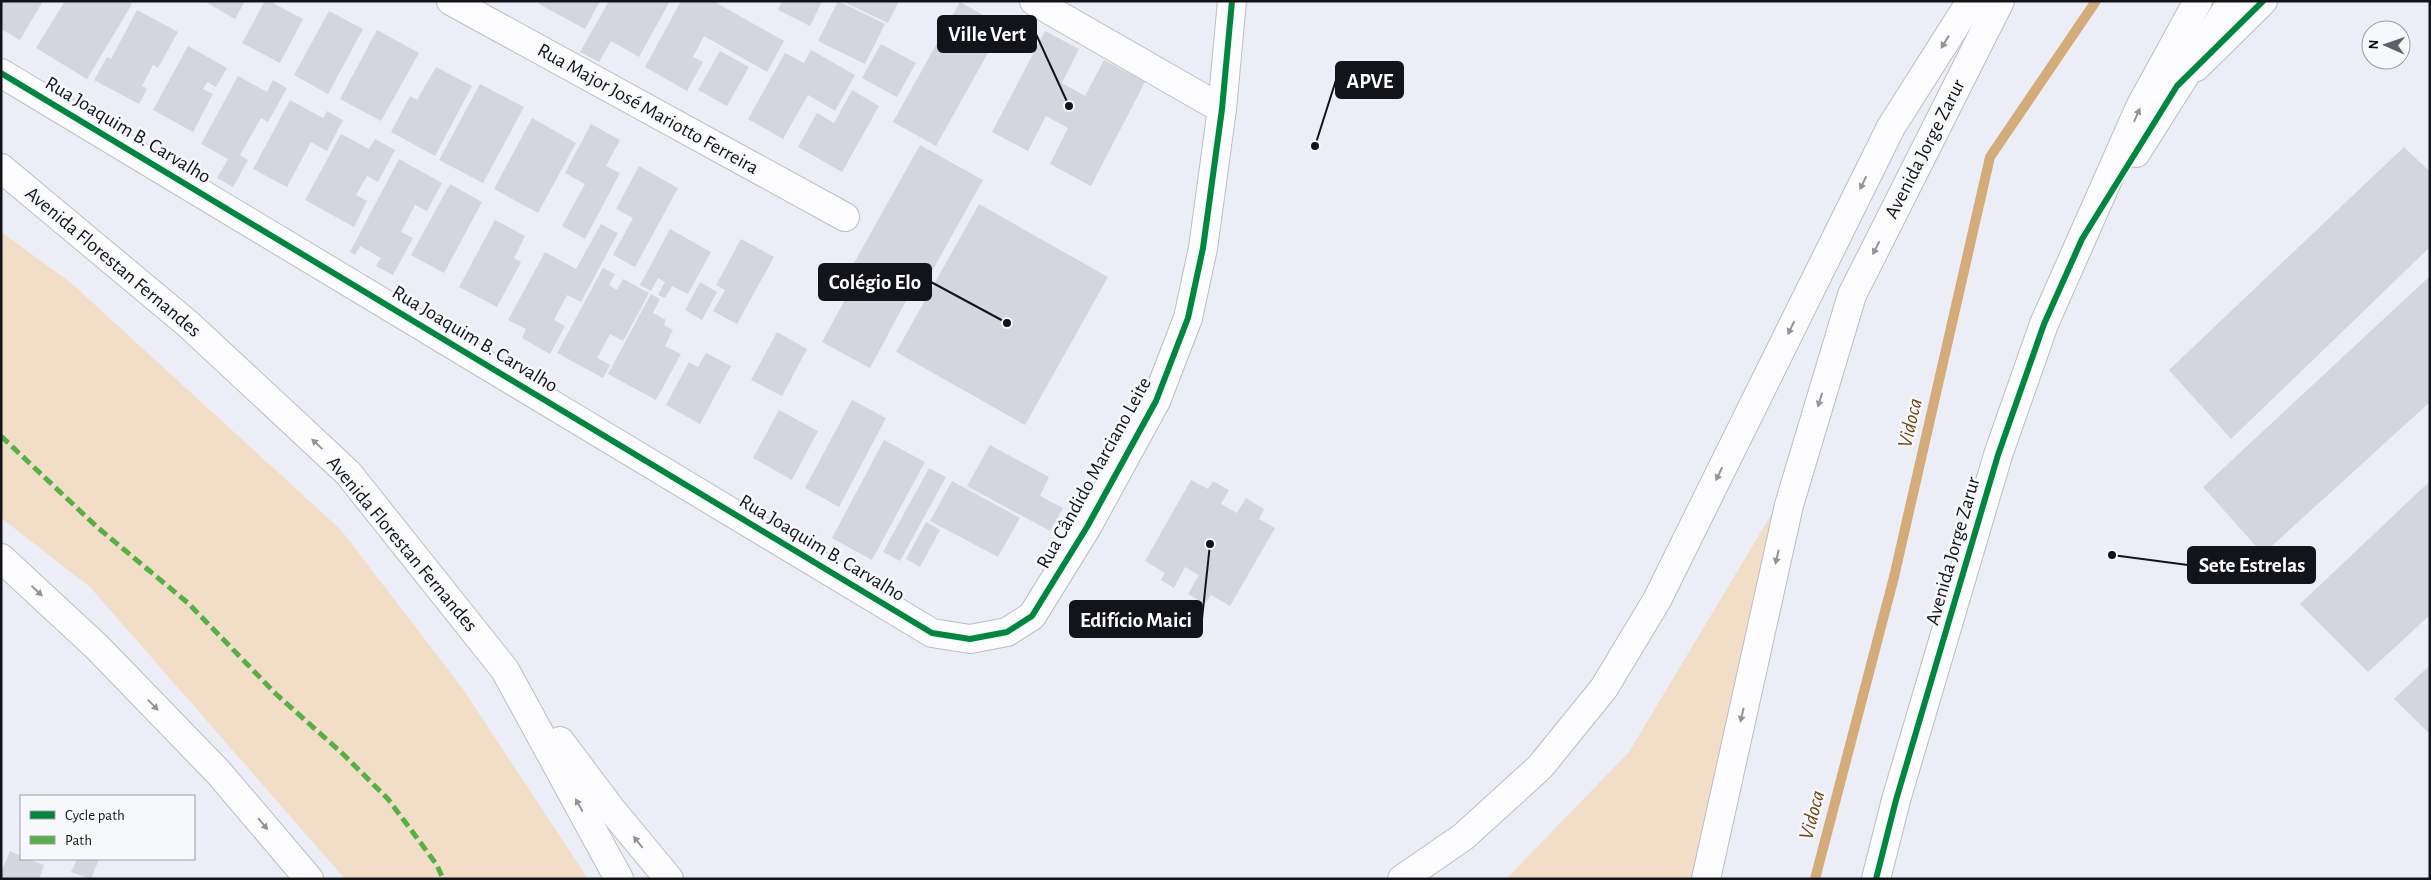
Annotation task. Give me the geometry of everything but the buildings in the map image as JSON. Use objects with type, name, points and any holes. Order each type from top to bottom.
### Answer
[{"type":"main road","name":"Rua Major José Mariotto Ferreira","points":[[451,1],[845,217]]},
{"type":"main road","points":[[1034,1],[1222,110]]},
{"type":"main road","name":"Rua Cândido Marciano Leite","points":[[932,633],[970,639],[1006,632],[1032,616],[1088,527],[1156,401],[1188,318],[1203,248],[1222,110],[1232,1]]},
{"type":"main road","points":[[1402,879],[1463,836],[1540,767],[1604,688],[1657,600],[1892,126],[1971,1]]},
{"type":"main road","name":"Avenida Jorge Zarur","points":[[1706,879],[1789,505],[1852,295],[2000,1]]},
{"type":"main road","name":"Avenida Jorge Zarur","points":[[1876,879],[1896,800],[1998,455],[2044,324],[2140,107],[2198,1]]},
{"type":"main road","points":[[2082,239],[2232,1]]},
{"type":"main road","points":[[2177,86],[2263,1]]},
{"type":"main road","name":"Rua Joaquim B. Carvalho","points":[[1,73],[932,633]]},
{"type":"main road","name":"Avenida Florestan Fernandes","points":[[1,168],[188,324],[348,473],[505,670],[620,879]]},
{"type":"main road","points":[[1,558],[97,647],[219,773],[309,879]]},
{"type":"main road","points":[[505,670],[611,809],[669,879]]},
{"type":"shaded area","points":[[1,232],[70,282],[341,530],[463,689],[588,879],[345,879],[90,587],[1,518]]},
{"type":"shaded area","points":[[1783,495],[1693,879],[1506,879],[1629,752]]},
{"type":"waterway","name":"Vidoca","points":[[1815,879],[1894,577],[1990,157],[2096,1]]},
{"type":"marked path","points":[[1,436],[97,527],[188,603],[276,694],[343,754],[388,799],[437,865],[443,879]]},
{"type":"cycle path","points":[[1,73],[932,633],[970,639],[1007,632],[1032,616],[1087,527],[1156,401],[1188,318],[1203,248],[1222,109],[1232,1]]},
{"type":"cycle path","points":[[1876,879],[1896,800],[1998,455],[2044,324],[2082,239],[2177,86],[2263,1]]},
{"type":"place","name":"Ville Vert","points":[[1069,106]]},
{"type":"place","name":"APVE","points":[[1315,146]]},
{"type":"place","name":"Colégio Elo","points":[[1007,323]]},
{"type":"place","name":"Edifício Maici","points":[[1210,544]]},
{"type":"place","name":"Sete Estrelas","points":[[2112,555]]}]
